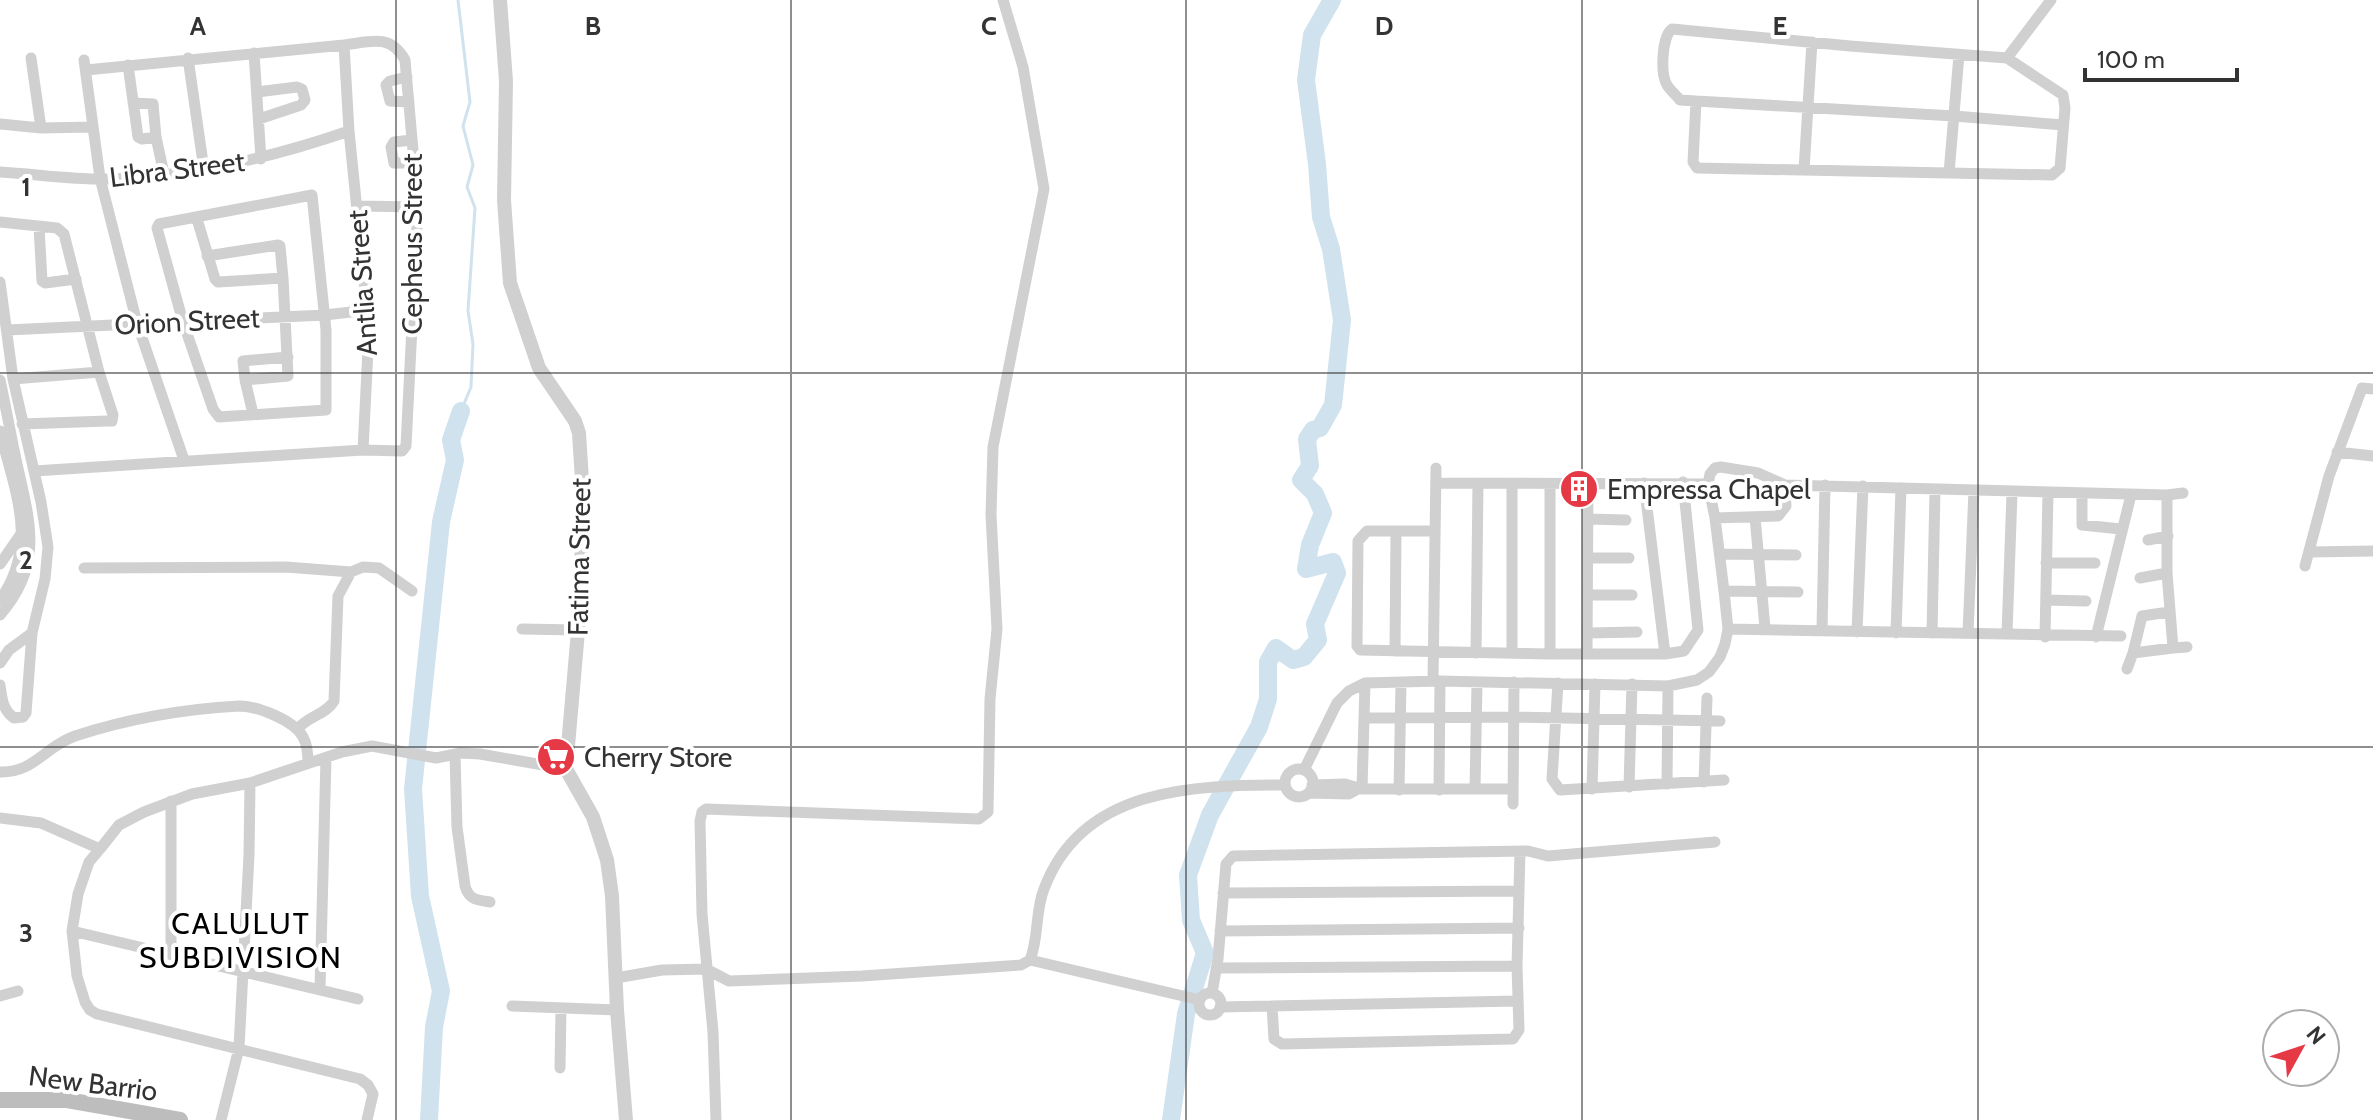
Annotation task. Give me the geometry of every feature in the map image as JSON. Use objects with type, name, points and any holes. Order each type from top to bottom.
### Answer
[{"type":"main road","name":"New Barrio","points":[[0,1100],[67,1100],[180,1120]]},
{"type":"street","name":"Fatima Street","points":[[500,0],[506,81],[504,200],[510,283],[539,368],[575,421],[579,433],[583,496],[578,630],[566,769]]},
{"type":"street","points":[[716,1120],[713,1032],[700,872],[702,812],[706,809],[979,819],[988,812],[990,699],[997,629],[992,540],[992,457],[1044,189],[1023,67],[1003,0]]},
{"type":"street","points":[[2007,58],[2051,0]]},
{"type":"street","points":[[1696,101],[1693,162],[1697,168],[2052,175],[2060,168],[2063,125],[2063,95],[2007,58],[1668,30],[1664,75],[1666,84],[1680,100],[1808,106],[2063,125]]},
{"type":"street","name":"Cepheus Street","points":[[344,45],[384,41],[391,43],[405,60],[418,207],[405,449],[363,450]]},
{"type":"street","points":[[1804,170],[1812,42]]},
{"type":"street","points":[[184,460],[137,323],[100,178],[85,65],[128,65],[344,45]]},
{"type":"street","name":"Antlia Street","points":[[344,45],[349,131],[370,339],[363,450]]},
{"type":"street","points":[[254,53],[261,159]]},
{"type":"street","points":[[1949,173],[1959,55]]},
{"type":"street","points":[[31,58],[41,128]]},
{"type":"street","points":[[188,58],[204,170]]},
{"type":"street","points":[[128,65],[139,139],[156,137]]},
{"type":"street","points":[[407,77],[386,85],[390,101],[409,102]]},
{"type":"street","points":[[257,92],[297,87],[302,89],[305,100],[301,105],[259,119]]},
{"type":"street","points":[[133,103],[153,104],[164,174]]},
{"type":"street","points":[[0,124],[41,128],[92,127]]},
{"type":"street","name":"Libra Street","points":[[0,172],[100,178],[204,170],[261,159],[349,131]]},
{"type":"street","points":[[412,140],[394,142],[391,147],[394,163],[414,163]]},
{"type":"street","points":[[312,195],[325,315],[326,410],[215,416],[183,322],[157,228],[159,224],[312,195]]},
{"type":"street","points":[[357,206],[418,207]]},
{"type":"street","points":[[197,219],[218,282],[283,278]]},
{"type":"street","points":[[0,222],[57,228],[64,234],[113,415],[112,421],[22,424]]},
{"type":"street","points":[[39,227],[42,281],[76,279]]},
{"type":"street","points":[[207,256],[280,246],[287,316],[287,377],[245,380]]},
{"type":"street","points":[[0,282],[13,379],[43,508],[48,547],[45,579],[32,633],[26,713],[23,717],[14,718],[3,706],[0,685]]},
{"type":"street","name":"Orion Street","points":[[7,330],[325,315],[368,310]]},
{"type":"street","points":[[253,414],[243,361],[288,357]]},
{"type":"street","points":[[13,379],[99,372]]},
{"type":"street","points":[[0,380],[27,530],[0,615]]},
{"type":"street","points":[[2305,566],[2337,452],[2367,385]]},
{"type":"street","points":[[0,431],[27,530]]},
{"type":"street","points":[[34,471],[363,450]]},
{"type":"street","points":[[2337,452],[2373,456]]},
{"type":"street","points":[[1304,770],[1337,703],[1349,691],[1365,683],[1436,681],[1668,686],[1697,680],[1709,672],[1720,657],[1728,629],[1708,484],[1710,474],[1721,467],[1758,473],[1785,485],[2012,493],[2183,493]]},
{"type":"street","points":[[1436,468],[1432,651],[1439,719],[1439,790]]},
{"type":"street","points":[[1435,531],[1367,531],[1358,541],[1357,646],[1365,651],[1476,653],[1665,654],[1684,651],[1698,630],[1683,482]]},
{"type":"street","points":[[1437,483],[1708,484]]},
{"type":"street","points":[[1476,653],[1478,483]]},
{"type":"street","points":[[1512,483],[1512,653]]},
{"type":"street","points":[[1644,483],[1665,654]]},
{"type":"street","points":[[1550,484],[1550,654]]},
{"type":"street","points":[[1587,653],[1588,485]]},
{"type":"street","points":[[1715,518],[1778,516],[1786,506],[1785,485]]},
{"type":"street","points":[[1822,630],[1825,485]]},
{"type":"street","points":[[1857,632],[1863,486]]},
{"type":"street","points":[[1896,633],[1901,488]]},
{"type":"street","points":[[1932,633],[1935,490]]},
{"type":"street","points":[[1968,633],[1974,490]]},
{"type":"street","points":[[2007,634],[2012,493]]},
{"type":"street","points":[[2045,637],[2048,493]]},
{"type":"street","points":[[2082,494],[2082,525],[2121,529]]},
{"type":"street","points":[[2096,637],[2131,495]]},
{"type":"street","points":[[2167,495],[2167,573],[2173,648]]},
{"type":"street","points":[[1755,517],[1765,628]]},
{"type":"street","points":[[1588,519],[1626,520]]},
{"type":"street","points":[[0,564],[27,530]]},
{"type":"street","points":[[1395,651],[1396,532]]},
{"type":"street","points":[[2148,540],[2168,536]]},
{"type":"street","points":[[2309,552],[2373,550]]},
{"type":"street","points":[[1720,554],[1796,555]]},
{"type":"street","points":[[1588,558],[1629,558]]},
{"type":"street","points":[[2046,563],[2095,563]]},
{"type":"street","points":[[84,568],[286,567],[351,572],[363,567],[379,568],[412,591]]},
{"type":"street","points":[[298,729],[309,718],[330,708],[334,701],[338,596],[351,572]]},
{"type":"street","points":[[2140,578],[2167,573]]},
{"type":"street","points":[[1724,591],[1798,592]]},
{"type":"street","points":[[1589,595],[1632,595]]},
{"type":"street","points":[[2046,600],[2086,601]]},
{"type":"street","points":[[2127,669],[2142,616],[2169,612]]},
{"type":"street","points":[[522,629],[578,630]]},
{"type":"street","points":[[1728,629],[2121,636]]},
{"type":"street","points":[[1589,633],[1637,632]]},
{"type":"street","points":[[0,663],[9,650],[32,633]]},
{"type":"street","points":[[2133,653],[2187,647]]},
{"type":"street","points":[[1513,804],[1514,682]]},
{"type":"street","points":[[1360,789],[1365,683]]},
{"type":"street","points":[[1399,790],[1401,683]]},
{"type":"street","points":[[1475,789],[1477,683]]},
{"type":"street","points":[[1558,683],[1552,779],[1560,790],[1724,780]]},
{"type":"street","points":[[1592,789],[1595,684]]},
{"type":"street","points":[[1629,787],[1632,684]]},
{"type":"street","points":[[1667,784],[1668,686]]},
{"type":"street","points":[[1704,782],[1707,698]]},
{"type":"street","points":[[0,772],[22,770],[56,743],[103,727],[219,707],[256,708],[298,729],[307,747],[308,763]]},
{"type":"street","points":[[1364,718],[1720,721]]},
{"type":"street","points":[[367,1120],[373,1094],[360,1079],[90,1010],[77,976],[72,931],[78,894],[89,862],[119,825],[192,794],[250,783],[372,746],[425,756],[480,754],[566,769],[593,817],[607,860],[626,1120]]},
{"type":"street","points":[[455,755],[457,827],[465,886],[473,900],[490,902]]},
{"type":"street","points":[[320,989],[326,758]]},
{"type":"street","points":[[1285,785],[1290,772],[1304,770],[1311,776],[1311,789]]},
{"type":"street","points":[[221,1120],[239,1048],[250,783]]},
{"type":"street","points":[[616,978],[662,970],[706,969],[729,981],[1021,965],[1030,960],[1043,891],[1066,849],[1115,810],[1137,800],[1214,785],[1285,785]]},
{"type":"street","points":[[1285,785],[1292,796],[1301,797],[1311,789],[1349,794],[1360,789],[1513,789]]},
{"type":"street","points":[[171,801],[171,953]]},
{"type":"street","points":[[0,818],[41,823],[100,849]]},
{"type":"street","points":[[1212,993],[1226,864],[1233,856],[1528,851],[1548,856],[1715,842]]},
{"type":"street","points":[[1272,1006],[1274,1039],[1282,1044],[1507,1041],[1517,1036],[1520,852]]},
{"type":"street","points":[[1223,893],[1519,891]]},
{"type":"street","points":[[1220,931],[1519,928]]},
{"type":"street","points":[[72,931],[358,999]]},
{"type":"street","points":[[1030,960],[1198,1000]]},
{"type":"street","points":[[1216,968],[1517,966]]},
{"type":"street","points":[[0,996],[18,991]]},
{"type":"street","points":[[1212,993],[1218,996],[1220,1007],[1216,1013],[1206,1013],[1198,1000],[1212,993]]},
{"type":"street","points":[[1220,1007],[1517,1001]]},
{"type":"street","points":[[512,1006],[617,1010]]},
{"type":"street","points":[[560,1068],[561,1009]]},
{"type":"waterway","points":[[458,0],[470,102],[463,126],[473,165],[467,187],[475,208],[468,311],[473,344],[471,387],[461,411]]},
{"type":"waterway","points":[[1171,1120],[1186,1014],[1205,953],[1191,920],[1188,875],[1210,815],[1259,727],[1268,699],[1268,662],[1276,648],[1293,660],[1304,657],[1318,640],[1315,624],[1337,573],[1333,562],[1306,569],[1310,545],[1323,513],[1315,494],[1301,480],[1310,466],[1307,439],[1313,430],[1320,428],[1333,405],[1342,320],[1331,249],[1321,217],[1306,80],[1312,35],[1332,0]]},
{"type":"waterway","points":[[429,1120],[434,1027],[441,991],[420,896],[413,789],[441,522],[455,460],[451,440],[461,411]]},
{"type":"place","name":"Empressa Chapel","points":[[1579,489]]},
{"type":"place","name":"Cherry Store","points":[[556,757]]},
{"type":"district","name":"CALULUT SUBDIVISION","points":[[241,941]]}]
